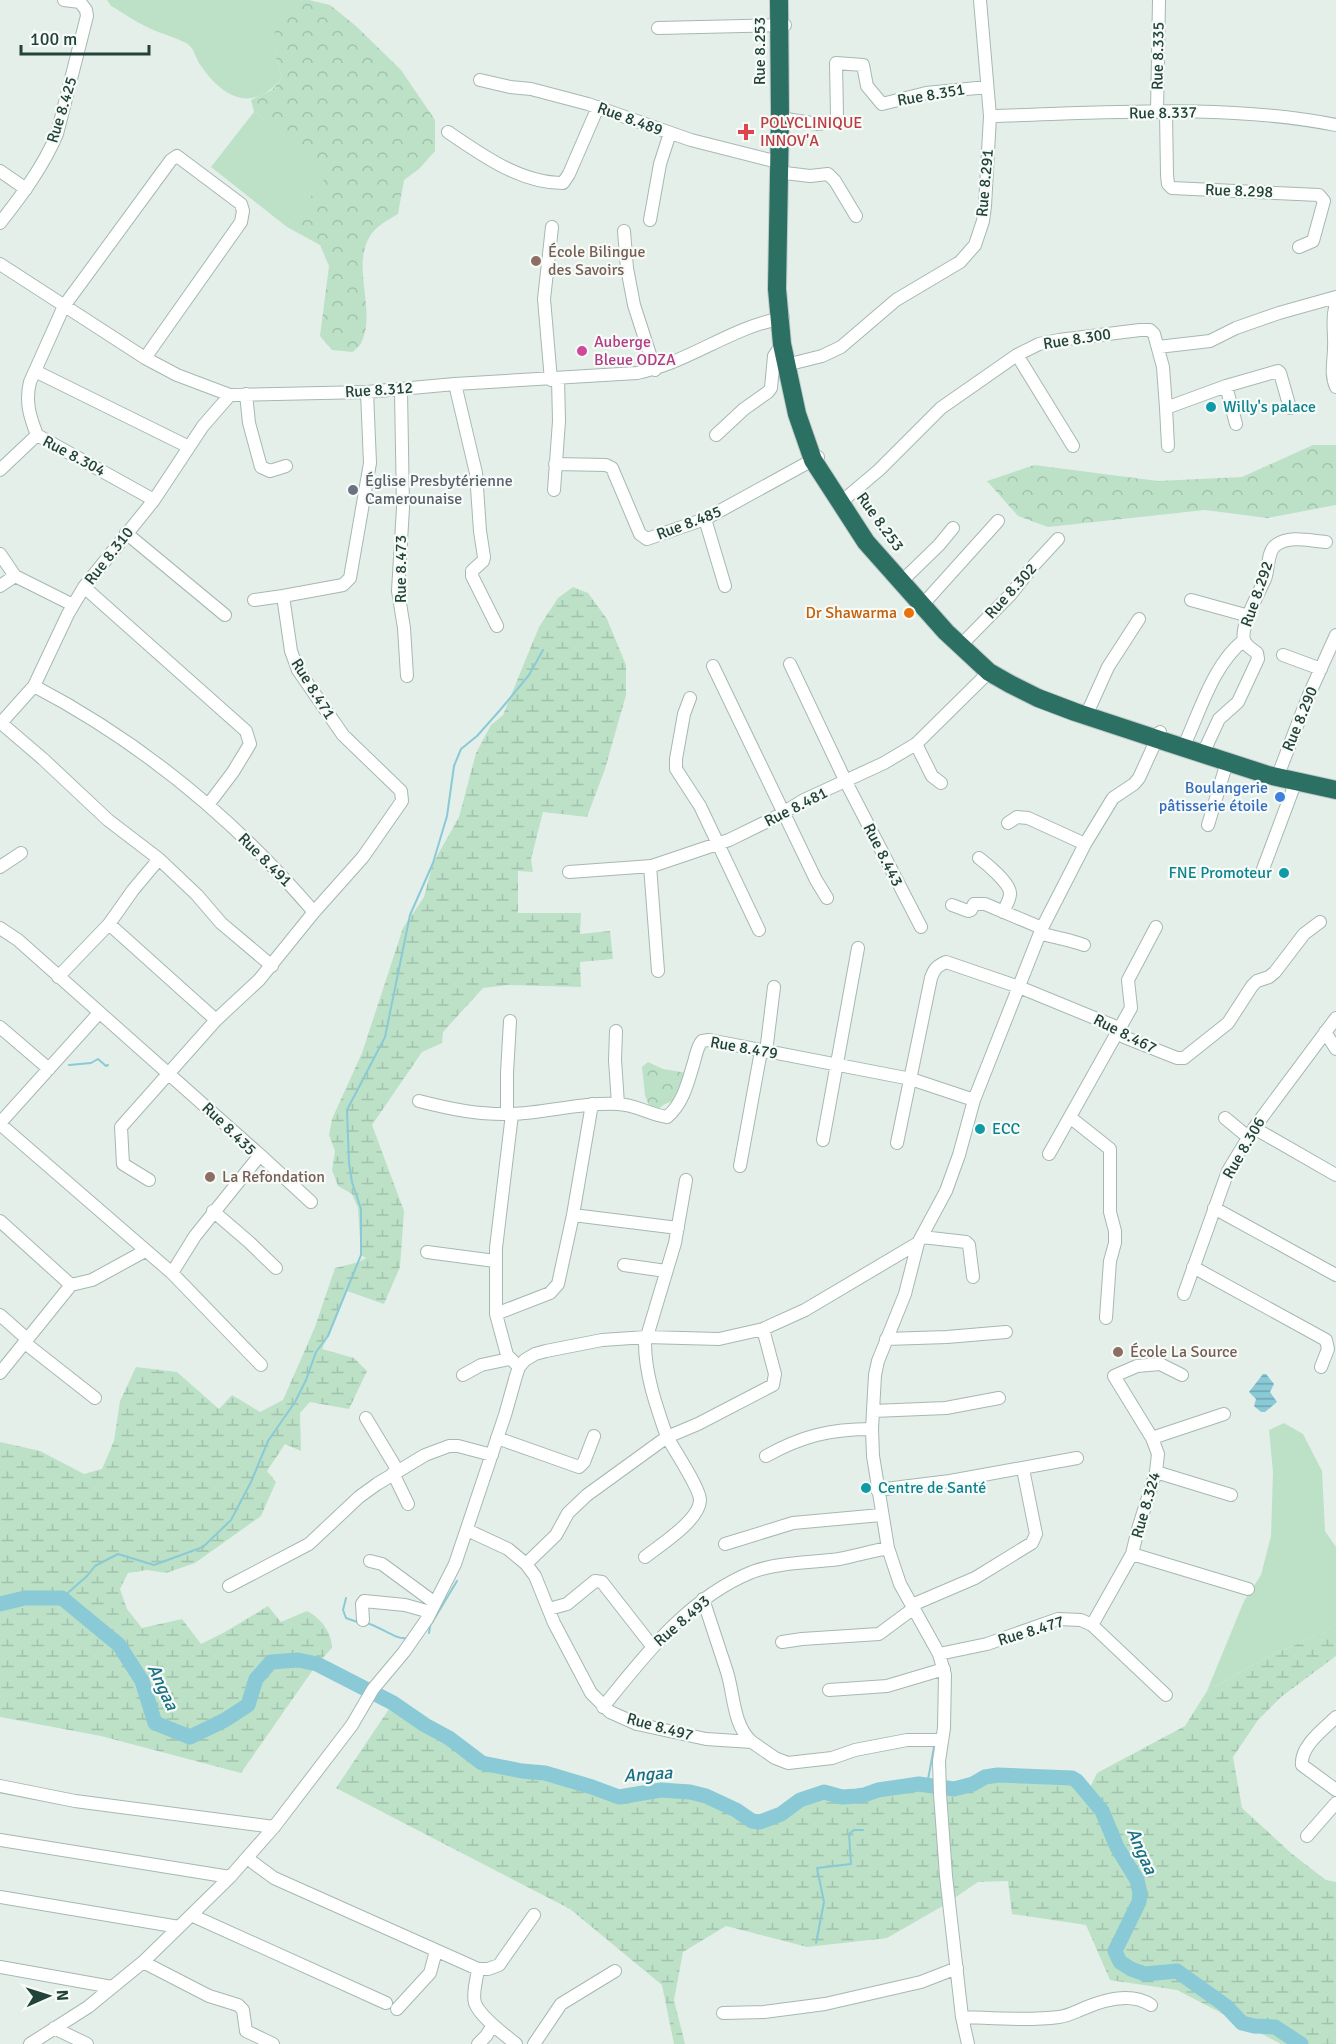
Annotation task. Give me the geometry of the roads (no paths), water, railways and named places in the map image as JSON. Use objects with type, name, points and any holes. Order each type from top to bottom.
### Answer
[{"type":"highway","name":"Rue 8.253","points":[[779,0],[782,25],[782,344],[816,458],[866,542],[946,632],[989,672],[1038,698],[1280,770],[1336,783]]},
{"type":"highway","name":"Rue 8.253","points":[[782,25],[785,0]]},
{"type":"highway","name":"Rue 8.253","points":[[781,319],[789,365]]},
{"type":"highway","name":"Rue 8.253","points":[[843,501],[875,544],[964,642],[1018,680],[1060,699],[1227,762],[1336,790]]},
{"type":"street","name":"Rue 8.425","points":[[0,223],[26,189],[51,150],[57,134],[87,16],[80,2],[64,0]]},
{"type":"street","name":"Rue 8.291","points":[[789,365],[822,357],[841,347],[896,300],[960,262],[975,245],[983,220],[987,190],[990,116],[980,0]]},
{"type":"street","name":"Rue 8.335","points":[[1159,0],[1162,112]]},
{"type":"street","points":[[658,28],[782,25]]},
{"type":"street","name":"Rue 8.351","points":[[782,119],[818,124],[835,121],[837,116],[836,63],[863,65],[867,86],[882,104],[926,93],[987,87]]},
{"type":"street","name":"Rue 8.489","points":[[480,80],[531,89],[598,107],[670,133],[810,176],[828,174],[835,181],[856,216]]},
{"type":"street","points":[[448,132],[503,167],[563,183],[570,174],[598,107]]},
{"type":"street","name":"Rue 8.298","points":[[1162,112],[1168,184],[1172,188],[1256,191],[1322,197],[1324,201],[1313,241],[1299,247]]},
{"type":"street","name":"Rue 8.337","points":[[990,116],[1242,112],[1336,125]]},
{"type":"street","points":[[650,220],[660,164],[670,133]]},
{"type":"street","points":[[37,435],[28,409],[27,395],[35,371],[64,306],[173,157],[179,157],[241,204],[243,215],[241,222],[145,358]]},
{"type":"street","points":[[0,171],[26,189]]},
{"type":"street","points":[[552,227],[544,299],[559,409],[554,490]]},
{"type":"street","points":[[624,231],[627,268],[634,305],[655,370]]},
{"type":"street","name":"Rue 8.312","points":[[0,264],[145,358],[177,375],[230,395],[367,392],[455,384],[615,376],[655,370],[732,334],[781,319]]},
{"type":"street","points":[[1168,446],[1163,368],[1158,347],[1210,341],[1236,328],[1336,297]]},
{"type":"street","points":[[1336,304],[1333,314],[1335,346],[1332,372],[1336,387]]},
{"type":"street","name":"Rue 8.300","points":[[843,501],[879,470],[941,408],[1017,355],[1039,344],[1150,330],[1154,334],[1158,347]]},
{"type":"street","points":[[716,435],[771,388],[774,356],[782,344]]},
{"type":"street","points":[[1017,355],[1073,446]]},
{"type":"street","points":[[35,371],[189,447]]},
{"type":"street","points":[[1166,408],[1226,386],[1278,371],[1290,408]]},
{"type":"street","points":[[455,384],[476,473],[484,557],[471,573],[497,626]]},
{"type":"street","points":[[1226,386],[1236,424]]},
{"type":"street","name":"Rue 8.473","points":[[401,390],[403,508],[398,591],[404,628],[407,676]]},
{"type":"street","points":[[254,600],[343,585],[350,578],[370,463],[367,392]]},
{"type":"street","points":[[246,394],[251,432],[261,467],[270,471],[286,466]]},
{"type":"street","name":"Rue 8.310","points":[[0,724],[34,687],[84,587],[154,500],[214,412],[230,395]]},
{"type":"street","name":"Rue 8.304","points":[[0,470],[37,435],[154,500]]},
{"type":"street","name":"Rue 8.485","points":[[555,464],[606,465],[612,468],[640,534],[647,539],[705,519],[816,458]]},
{"type":"street","points":[[705,519],[725,586]]},
{"type":"street","points":[[926,602],[998,521]]},
{"type":"street","points":[[905,578],[953,528]]},
{"type":"street","points":[[126,533],[225,615]]},
{"type":"street","name":"Rue 8.302","points":[[964,642],[1011,594],[1058,539]]},
{"type":"street","name":"Rue 8.292","points":[[1206,747],[1219,719],[1238,702],[1258,659],[1257,653],[1244,640],[1249,616],[1267,573],[1273,548],[1278,543],[1294,539],[1326,542]]},
{"type":"street","points":[[0,554],[15,576],[73,605]]},
{"type":"street","points":[[0,586],[15,576]]},
{"type":"street","points":[[84,587],[246,731],[250,744],[208,805]]},
{"type":"street","name":"Rue 8.471","points":[[283,596],[291,651],[298,669],[343,735],[401,791],[403,796],[402,801],[363,857],[314,912]]},
{"type":"street","points":[[1191,600],[1249,616]]},
{"type":"street","points":[[1089,709],[1108,667],[1139,619]]},
{"type":"street","name":"Rue 8.290","points":[[1280,770],[1305,705],[1336,635]]},
{"type":"street","points":[[1186,741],[1220,668],[1230,651],[1244,640]]},
{"type":"street","points":[[1283,655],[1321,669]]},
{"type":"street","name":"Rue 8.443","points":[[790,664],[846,782],[921,927]]},
{"type":"street","points":[[713,666],[816,880],[827,898]]},
{"type":"street","name":"Rue 8.481","points":[[569,872],[650,866],[719,845],[784,813],[804,800],[884,763],[916,744],[989,672]]},
{"type":"street","name":"Rue 8.491","points":[[34,687],[74,707],[110,729],[208,805],[281,873],[314,912]]},
{"type":"street","points":[[690,698],[684,714],[676,769],[700,806],[759,930]]},
{"type":"street","points":[[0,724],[43,759],[108,819],[159,859],[197,895],[221,923],[272,966]]},
{"type":"street","points":[[968,2044],[962,2017],[946,1876],[940,1788],[946,1691],[944,1668],[939,1654],[900,1584],[888,1548],[877,1490],[872,1429],[875,1375],[886,1339],[905,1294],[920,1240],[946,1191],[959,1155],[974,1100],[1041,930],[1085,844],[1113,798],[1139,778],[1159,735]]},
{"type":"street","points":[[916,744],[932,776],[941,783]]},
{"type":"street","points":[[1208,825],[1227,762]]},
{"type":"street","points":[[1263,870],[1296,781]]},
{"type":"street","points":[[1008,823],[1017,817],[1028,818],[1085,844]]},
{"type":"street","points":[[0,867],[21,853]]},
{"type":"street","points":[[979,858],[1009,888],[1010,896],[1003,912]]},
{"type":"street","points":[[58,977],[109,924],[159,859]]},
{"type":"street","points":[[650,866],[658,970]]},
{"type":"street","points":[[952,905],[968,911],[974,904],[979,903],[1061,939],[1070,939],[1084,945]]},
{"type":"street","points":[[149,1180],[123,1164],[121,1127],[216,1020],[272,966],[314,912]]},
{"type":"street","name":"Rue 8.467","points":[[911,1079],[933,971],[946,962],[1018,987],[1119,1028],[1124,1037],[1177,1058],[1184,1058],[1228,1023],[1252,986],[1275,972],[1304,934],[1320,922]]},
{"type":"street","points":[[109,924],[216,1020]]},
{"type":"street","points":[[1049,1154],[1131,1008],[1128,980],[1156,927]]},
{"type":"street","name":"Rue 8.435","points":[[0,928],[18,940],[260,1155],[213,1211],[172,1273]]},
{"type":"street","points":[[823,1140],[858,948]]},
{"type":"street","points":[[740,1166],[774,987]]},
{"type":"street","points":[[99,1013],[0,1124],[172,1273],[261,1365]]},
{"type":"street","name":"Rue 8.306","points":[[1184,1294],[1228,1171],[1251,1132],[1336,1018]]},
{"type":"street","points":[[30,2044],[88,2007],[143,1962],[247,1858],[274,1827],[352,1725],[373,1689],[404,1652],[433,1608],[455,1564],[497,1438],[514,1363],[500,1334],[496,1314],[495,1261],[509,1114],[507,1073],[510,1022]]},
{"type":"street","points":[[0,1027],[49,1069]]},
{"type":"street","points":[[615,1031],[618,1104]]},
{"type":"street","points":[[1325,1032],[1336,1049]]},
{"type":"street","name":"Rue 8.479","points":[[419,1101],[467,1113],[509,1114],[592,1104],[618,1104],[642,1108],[662,1116],[670,1114],[680,1102],[699,1045],[702,1041],[709,1040],[911,1079],[974,1100]]},
{"type":"street","points":[[897,1143],[911,1079]]},
{"type":"street","points":[[496,1314],[555,1289],[558,1284],[573,1215],[592,1104]]},
{"type":"street","points":[[1071,1118],[1110,1149],[1110,1212],[1115,1231],[1115,1243],[1110,1261],[1106,1318]]},
{"type":"street","points":[[1225,1118],[1336,1175]]},
{"type":"street","points":[[260,1155],[311,1202]]},
{"type":"street","points":[[645,1557],[690,1521],[699,1509],[699,1494],[668,1437],[656,1406],[645,1354],[646,1337],[678,1228],[686,1180]]},
{"type":"street","points":[[1214,1208],[1336,1275]]},
{"type":"street","points":[[213,1211],[276,1268]]},
{"type":"street","points":[[573,1215],[678,1228]]},
{"type":"street","points":[[0,1221],[71,1285]]},
{"type":"street","points":[[463,1375],[481,1365],[514,1363],[546,1351],[602,1341],[646,1337],[719,1340],[763,1329],[805,1310],[920,1240],[966,1242],[969,1245],[973,1277]]},
{"type":"street","points":[[0,1373],[71,1285],[92,1280],[144,1251]]},
{"type":"street","points":[[427,1252],[495,1261]]},
{"type":"street","points":[[624,1265],[666,1271]]},
{"type":"street","points":[[1193,1267],[1326,1340],[1328,1349],[1321,1367]]},
{"type":"street","points":[[0,1315],[26,1341],[95,1398]]},
{"type":"street","points":[[526,1564],[556,1535],[568,1513],[580,1501],[668,1437],[773,1385],[775,1374],[763,1329]]},
{"type":"street","points":[[886,1339],[1006,1332]]},
{"type":"street","name":"Rue 8.324","points":[[1092,1625],[1132,1554],[1156,1472],[1158,1454],[1152,1438],[1114,1378],[1114,1374],[1137,1366],[1160,1364],[1182,1375]]},
{"type":"street","points":[[873,1411],[946,1408],[999,1398]]},
{"type":"street","points":[[1152,1438],[1224,1414]]},
{"type":"street","points":[[366,1418],[395,1472],[408,1504]]},
{"type":"street","points":[[766,1456],[805,1437],[842,1429],[872,1429]]},
{"type":"street","points":[[497,1438],[579,1467],[584,1462],[594,1436]]},
{"type":"street","points":[[229,1586],[309,1544],[359,1497],[425,1455],[449,1446],[458,1446],[492,1455]]},
{"type":"street","points":[[877,1490],[950,1481],[1077,1458]]},
{"type":"street","points":[[782,1642],[879,1634],[913,1606],[975,1578],[1032,1543],[1036,1534],[1023,1469]]},
{"type":"street","points":[[1156,1472],[1230,1495]]},
{"type":"street","points":[[725,1544],[793,1523],[881,1515]]},
{"type":"street","name":"Rue 8.497","points":[[467,1530],[508,1549],[526,1564],[535,1576],[554,1623],[591,1693],[603,1707],[637,1724],[706,1739],[752,1742]]},
{"type":"street","name":"Rue 8.493","points":[[603,1707],[652,1646],[703,1599],[754,1572],[791,1564],[838,1559],[888,1548]]},
{"type":"street","points":[[1132,1554],[1248,1589]]},
{"type":"street","points":[[370,1561],[382,1564],[433,1608]]},
{"type":"street","points":[[549,1609],[567,1604],[599,1580],[652,1646]]},
{"type":"street","points":[[703,1599],[728,1675],[736,1715],[746,1737],[775,1758],[788,1763],[832,1758],[865,1748],[907,1740],[942,1740]]},
{"type":"street","points":[[363,1620],[362,1604],[364,1601],[433,1608]]},
{"type":"street","name":"Rue 8.477","points":[[939,1654],[995,1642],[1058,1619],[1081,1620],[1092,1625]]},
{"type":"street","points":[[1092,1625],[1166,1695]]},
{"type":"street","points":[[830,1690],[887,1686],[944,1668]]},
{"type":"street","points":[[1336,1717],[1308,1745],[1301,1757],[1302,1765],[1336,1790]]},
{"type":"street","points":[[0,1786],[75,1801],[274,1827]]},
{"type":"street","points":[[1308,1836],[1336,1803]]},
{"type":"street","points":[[0,1840],[230,1877]]},
{"type":"street","points":[[247,1858],[274,1878],[478,1970],[499,1965],[534,1915]]},
{"type":"street","points":[[0,1897],[179,1928]]},
{"type":"street","points":[[191,1915],[392,2006],[430,1973],[436,1951]]},
{"type":"street","points":[[143,1962],[209,1996],[238,2004],[243,2010],[246,2031],[273,2044]]},
{"type":"street","points":[[0,1967],[112,1987]]},
{"type":"street","points":[[723,2013],[764,2012],[833,2003],[921,1982],[957,1968]]},
{"type":"street","points":[[478,1970],[475,2002],[493,2025],[516,2044]]},
{"type":"street","points":[[534,2044],[561,2004],[615,1971]]},
{"type":"street","points":[[962,2017],[1036,2019],[1062,2017],[1083,2008],[1124,1997],[1143,2000],[1151,2005]]},
{"type":"street","points":[[478,2044],[493,2025]]},
{"type":"street","points":[[54,2028],[87,2044]]},
{"type":"water","points":[[1263,1374],[1266,1374],[1274,1384],[1270,1392],[1277,1402],[1265,1412],[1261,1412],[1254,1406],[1256,1399],[1249,1392]]},
{"type":"waterway","points":[[62,1598],[95,1566],[118,1554],[154,1565],[203,1547],[231,1520],[251,1482],[268,1441],[295,1402],[316,1352],[328,1336],[361,1255],[361,1209],[352,1182],[349,1163],[347,1110],[385,1037],[410,915],[433,863],[447,816],[454,766],[461,749],[477,736],[501,709],[529,675],[543,650]]},
{"type":"waterway","points":[[69,1065],[91,1063],[98,1059],[106,1066],[108,1065]]},
{"type":"waterway","points":[[429,1633],[430,1626],[457,1581]]},
{"type":"waterway","name":"Angaa","points":[[0,1604],[25,1598],[62,1598],[119,1645],[142,1681],[155,1723],[190,1737],[225,1720],[248,1705],[256,1679],[271,1662],[298,1660],[317,1664],[393,1703],[449,1738],[482,1763],[545,1773],[619,1797],[661,1790],[690,1792],[706,1796],[736,1810],[752,1821],[760,1822],[781,1814],[800,1800],[824,1792],[842,1797],[857,1796],[878,1790],[919,1784],[954,1789],[973,1784],[985,1777],[998,1775],[1072,1778],[1102,1811],[1117,1847],[1137,1880],[1140,1893],[1139,1902],[1115,1951],[1120,1962],[1145,1974],[1177,1971],[1226,2006],[1242,2023],[1275,2027],[1301,2044]]},
{"type":"waterway","points":[[346,1598],[343,1610],[346,1618],[360,1623]]},
{"type":"waterway","points":[[366,1623],[398,1637],[407,1638]]},
{"type":"waterway","points":[[927,1785],[934,1747]]},
{"type":"waterway","points":[[816,1943],[824,1902],[817,1868],[851,1864],[849,1834],[854,1830],[863,1830]]},
{"type":"place","name":"POLYCLINIQUE INNOV'A","points":[[746,132]]},
{"type":"place","name":"École Bilingue des Savoirs","points":[[536,261]]},
{"type":"place","name":"Auberge Bleue ODZA","points":[[582,351]]},
{"type":"place","name":"Willy's palace","points":[[1211,407]]},
{"type":"place","name":"Église Presbytérienne Camerounaise","points":[[353,490]]},
{"type":"place","name":"Dr Shawarma","points":[[909,613]]},
{"type":"place","name":"Boulangerie pâtisserie étoile","points":[[1280,797]]},
{"type":"place","name":"FNE Promoteur","points":[[1284,873]]},
{"type":"place","name":"ECC","points":[[980,1129]]},
{"type":"place","name":"La Refondation","points":[[210,1177]]},
{"type":"place","name":"École La Source","points":[[1118,1352]]},
{"type":"place","name":"Centre de Santé","points":[[866,1488]]}]
